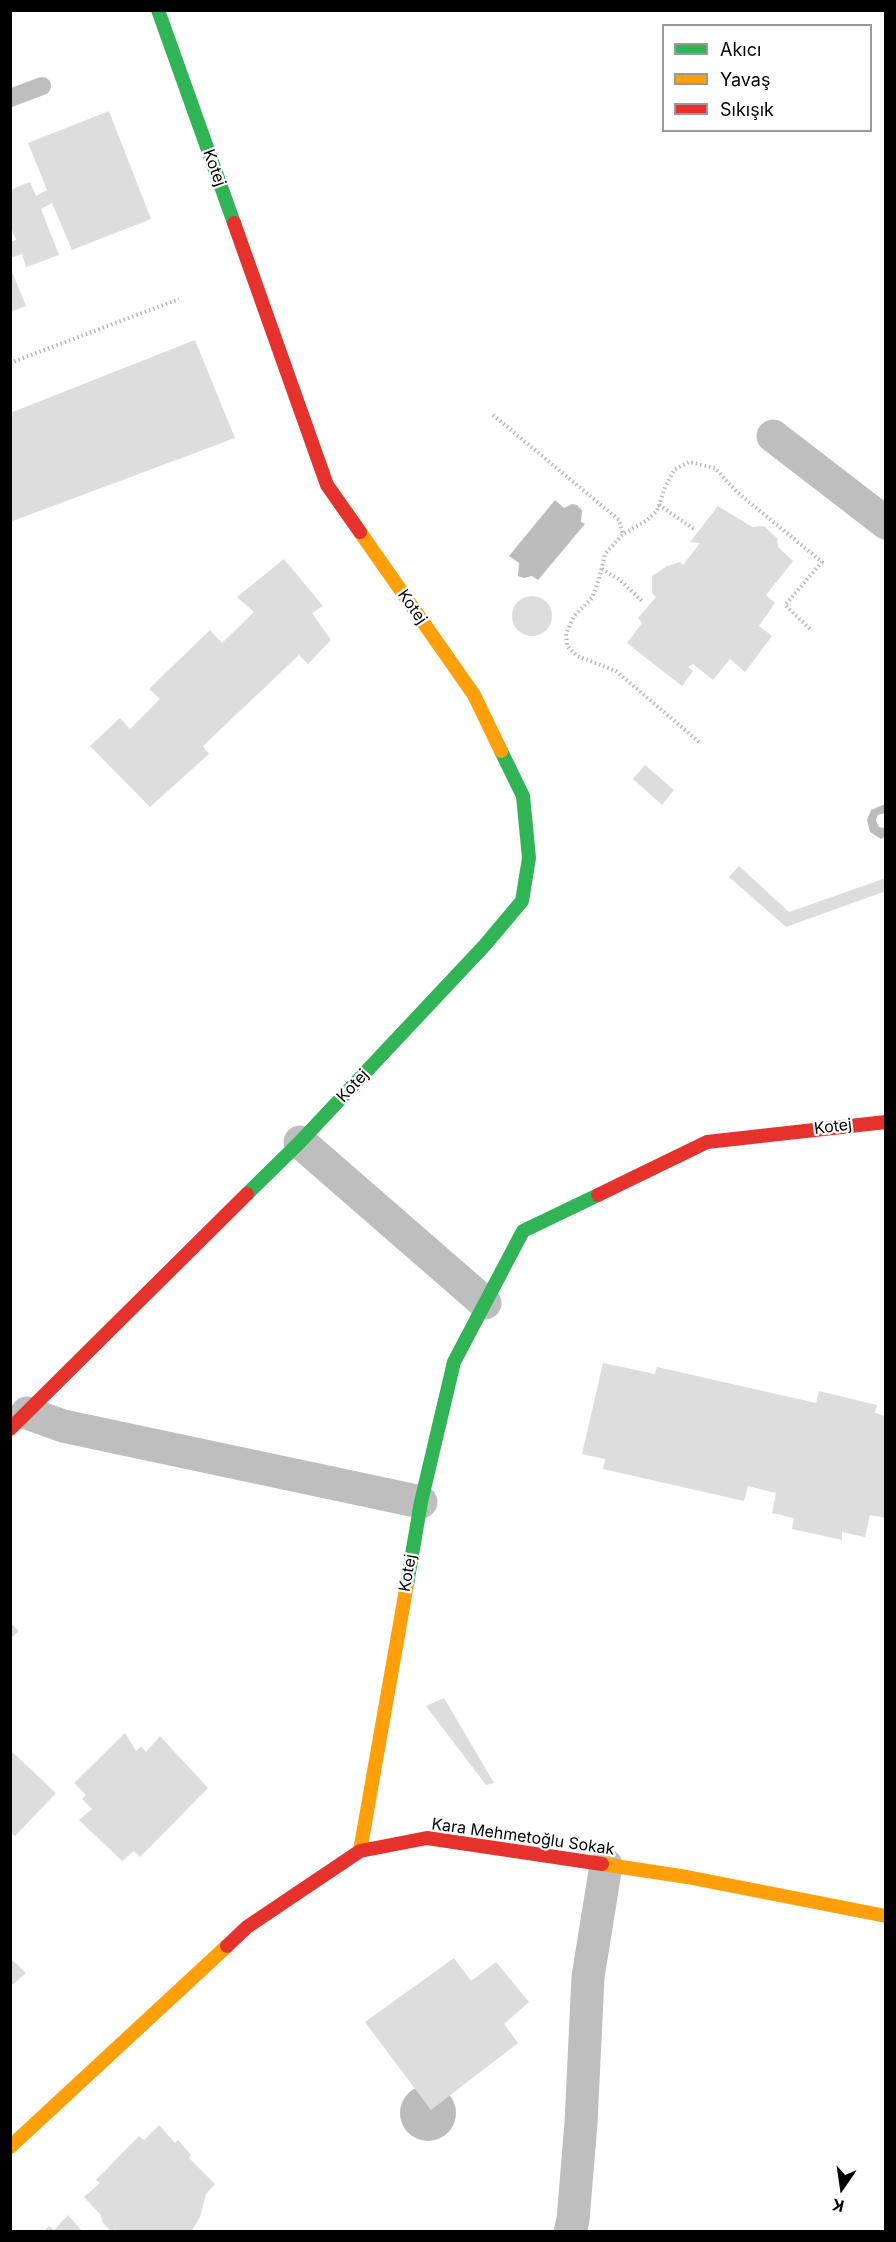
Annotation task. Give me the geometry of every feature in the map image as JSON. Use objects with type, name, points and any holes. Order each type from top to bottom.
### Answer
[{"type":"street","name":"Kotej","points":[[19,1421],[300,1142],[485,945],[522,901],[529,858],[524,796],[474,695],[327,485],[158,10]]},
{"type":"street","points":[[773,436],[885,523]]},
{"type":"street","name":"Kotej","points":[[360,1851],[421,1502],[454,1362],[523,1231],[707,1142],[885,1122]]},
{"type":"street","points":[[300,1142],[485,1303]]},
{"type":"street","points":[[19,1421],[63,1426],[421,1502]]},
{"type":"street","name":"Kara Mehmetoğlu Sokak","points":[[10,2147],[247,1927],[360,1851],[427,1838],[687,1877],[885,1916]]},
{"type":"street","points":[[570,2232],[581,2123],[588,1977],[606,1865]]},
{"type":"lane","points":[[10,98],[42,86]]},
{"type":"path","points":[[10,363],[179,300]]},
{"type":"path","points":[[493,415],[619,520],[623,534]]},
{"type":"path","points":[[699,742],[616,671],[577,656],[567,646],[566,634],[574,616],[592,598],[605,554],[623,534],[657,511],[675,469],[689,462],[715,468],[737,492],[822,562],[785,605],[812,632]]},
{"type":"path","points":[[658,505],[694,529]]},
{"type":"path","points":[[601,568],[620,580],[643,602]]},
{"type":"shaded area","points":[[555,500],[564,508],[572,504],[577,505],[582,510],[581,522],[585,524],[538,580],[532,576],[524,578],[518,576],[519,563],[509,556]]},
{"type":"shaded area","points":[[885,804],[885,813],[878,815],[876,820],[879,827],[885,828],[885,837],[881,839],[870,832],[867,820],[871,810]]},
{"type":"shaded area","points":[[428,2085],[443,2090],[451,2098],[456,2113],[451,2128],[443,2136],[428,2141],[413,2136],[405,2128],[400,2113],[405,2098],[413,2090]]},
{"type":"building","points":[[109,111],[151,219],[72,250],[52,203],[41,209],[59,255],[26,267],[22,254],[10,258],[10,242],[16,240],[10,224],[10,190],[30,182],[36,196],[47,190],[28,143]]},
{"type":"building","points":[[10,267],[26,306],[10,312]]},
{"type":"building","points":[[195,340],[235,438],[10,522],[10,413]]},
{"type":"building","points":[[718,506],[752,527],[764,526],[777,538],[778,547],[793,561],[766,595],[775,603],[759,626],[772,636],[745,672],[730,659],[713,680],[693,664],[688,667],[693,671],[682,686],[627,643],[642,623],[638,618],[656,597],[652,593],[652,576],[667,566],[680,562],[683,565],[700,543],[690,542]]},
{"type":"building","points":[[284,559],[323,606],[312,613],[331,640],[308,664],[299,655],[203,746],[209,754],[150,807],[90,746],[120,718],[130,729],[160,699],[149,689],[210,630],[222,643],[254,612],[237,597]]},
{"type":"building","points":[[532,596],[540,597],[546,602],[551,608],[551,624],[546,630],[540,635],[532,636],[524,635],[518,630],[513,624],[512,616],[513,608],[518,602],[524,597]]},
{"type":"building","points":[[645,765],[674,790],[662,805],[633,779]]},
{"type":"building","points":[[739,866],[789,912],[886,878],[886,891],[786,927],[729,877]]},
{"type":"building","points":[[603,1363],[655,1374],[657,1367],[816,1403],[819,1391],[877,1405],[875,1413],[886,1416],[886,1518],[870,1515],[865,1537],[842,1532],[842,1540],[792,1529],[794,1518],[772,1513],[776,1493],[748,1486],[744,1501],[603,1469],[605,1459],[582,1454]]},
{"type":"building","points":[[10,1622],[19,1631],[10,1639]]},
{"type":"building","points":[[444,1698],[494,1783],[486,1785],[426,1706]]},
{"type":"building","points":[[125,1733],[136,1751],[141,1746],[146,1752],[160,1736],[208,1788],[140,1857],[134,1851],[122,1861],[79,1820],[92,1809],[82,1799],[86,1795],[74,1783]]},
{"type":"building","points":[[10,1750],[56,1793],[15,1836],[10,1832]]},
{"type":"building","points":[[10,1958],[26,1973],[10,1987]]},
{"type":"building","points":[[454,1958],[471,1981],[496,1962],[529,2002],[504,2024],[518,2043],[431,2110],[365,2022]]},
{"type":"building","points":[[159,2125],[175,2143],[178,2140],[191,2155],[189,2158],[215,2184],[206,2194],[200,2217],[191,2232],[117,2232],[115,2229],[112,2232],[103,2223],[101,2215],[84,2197],[100,2183],[96,2180],[139,2136],[144,2140]]},
{"type":"building","points":[[68,2215],[83,2232],[43,2232],[49,2226],[54,2230]]},
{"type":"traffic: fast","points":[[158,10],[234,223]]},
{"type":"traffic: fast","points":[[247,1194],[300,1142],[485,945],[522,901],[529,858],[523,796],[501,751]]},
{"type":"traffic: fast","points":[[407,1584],[421,1502],[454,1362],[523,1231],[598,1195]]},
{"type":"traffic: slow","points":[[360,532],[474,695],[501,751]]},
{"type":"traffic: slow","points":[[360,1851],[407,1584]]},
{"type":"traffic: slow","points":[[602,1864],[687,1877],[886,1916]]},
{"type":"traffic: slow","points":[[10,2147],[227,1946]]},
{"type":"traffic: jam","points":[[234,223],[327,485],[360,532]]},
{"type":"traffic: jam","points":[[598,1195],[707,1142],[886,1122]]},
{"type":"traffic: jam","points":[[10,1429],[247,1194]]},
{"type":"traffic: jam","points":[[227,1946],[247,1927],[360,1851],[427,1838],[602,1864]]}]
